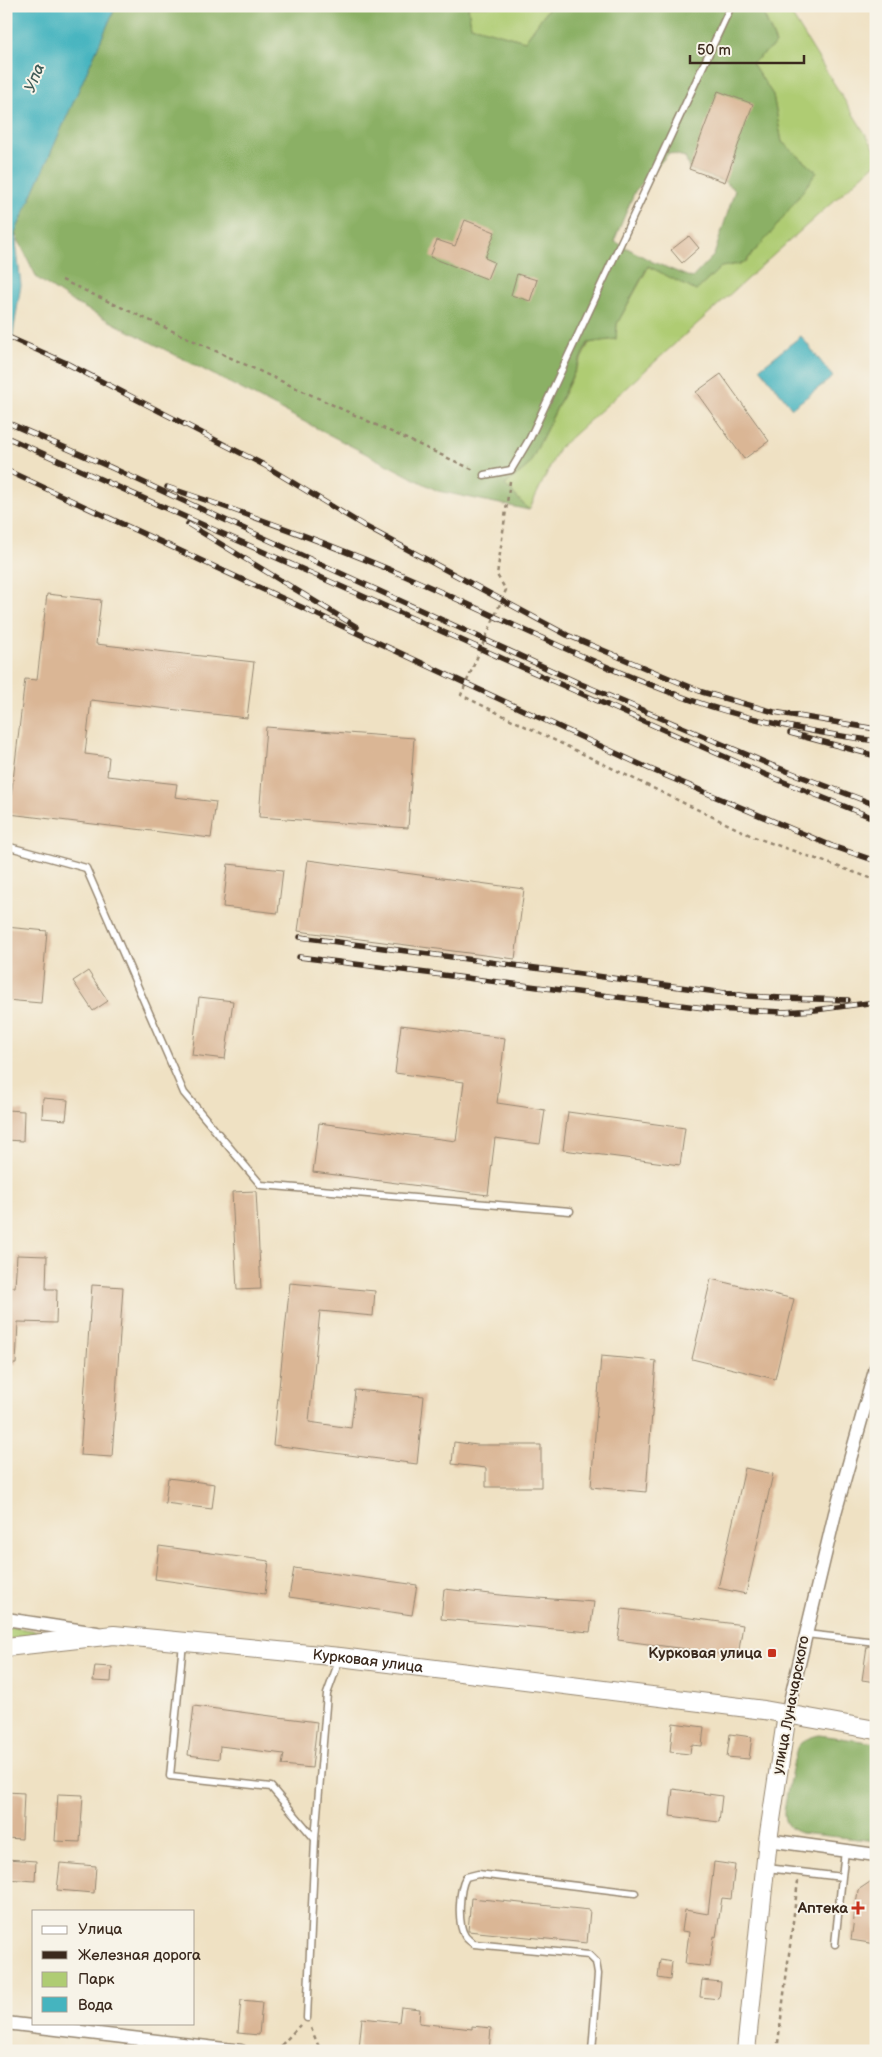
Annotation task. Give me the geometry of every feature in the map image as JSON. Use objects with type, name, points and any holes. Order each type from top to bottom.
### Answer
[{"type":"main road","name":"Курковая улица","points":[[6,1647],[114,1635],[340,1657],[787,1714],[876,1730]]},
{"type":"main road","name":"улица Луначарского","points":[[746,2051],[768,1840],[787,1714]]},
{"type":"street","name":"улица Луначарского","points":[[787,1714],[836,1513],[876,1367]]},
{"type":"street","points":[[6,1619],[114,1635]]},
{"type":"street","points":[[768,1840],[876,1855]]},
{"type":"street","points":[[6,2023],[242,2051]]},
{"type":"lane","points":[[484,475],[511,470],[530,438],[731,6]]},
{"type":"lane","points":[[6,846],[86,868],[184,1093],[261,1186],[570,1211]]},
{"type":"lane","points":[[806,1634],[876,1642]]},
{"type":"lane","points":[[183,1642],[170,1776],[272,1787],[315,1839]]},
{"type":"lane","points":[[307,2018],[315,1839],[327,1694],[340,1657]]},
{"type":"lane","points":[[835,1944],[845,1851]]},
{"type":"lane","points":[[766,1868],[842,1878]]},
{"type":"lane","points":[[592,2051],[598,1974],[596,1962],[589,1955],[474,1944],[465,1937],[460,1922],[462,1884],[466,1878],[478,1874],[635,1893]]},
{"type":"path","points":[[62,280],[484,475]]},
{"type":"path","points":[[511,470],[497,575],[506,590],[461,695],[754,836],[876,880]]},
{"type":"path","points":[[777,2051],[799,1872]]},
{"type":"path","points":[[276,2051],[307,2018],[318,2046],[324,2051]]},
{"type":"green space","points":[[116,6],[468,6],[471,26],[525,41],[550,6],[760,6],[776,44],[752,63],[773,95],[782,142],[817,172],[772,232],[744,263],[721,267],[696,291],[648,266],[617,324],[616,339],[588,343],[529,465],[505,485],[529,510],[438,491],[73,302],[37,278],[15,233]],"holes":[[[669,153],[685,157],[689,169],[725,182],[735,190],[714,255],[692,278],[653,262],[614,241],[635,191]]]},
{"type":"green space","points":[[468,6],[550,6],[525,41],[471,26]]},
{"type":"green space","points":[[760,6],[786,6],[876,151],[876,163],[559,448],[529,510],[505,485],[529,465],[589,343],[616,339],[617,324],[649,266],[696,291],[721,267],[745,263],[817,172],[782,142],[773,95],[752,63],[776,43]]},
{"type":"green space","points":[[6,1626],[61,1635],[6,1639]]},
{"type":"green space","points":[[819,1735],[876,1743],[876,1841],[801,1833],[787,1825],[784,1815],[785,1802],[798,1746],[805,1740]]},
{"type":"water","name":"Упа","points":[[6,6],[116,6],[15,233],[21,285],[6,377]]},
{"type":"water","points":[[801,336],[833,377],[792,408],[760,368]]},
{"type":"building","points":[[718,91],[753,104],[725,182],[689,169]]},
{"type":"building","points":[[465,220],[495,232],[485,258],[494,262],[487,279],[430,257],[437,240],[455,246]]},
{"type":"building","points":[[689,236],[699,248],[682,263],[671,250]]},
{"type":"building","points":[[517,274],[537,280],[530,301],[511,295]]},
{"type":"building","points":[[721,374],[769,441],[744,459],[696,392]]},
{"type":"building","points":[[47,594],[101,600],[96,644],[254,662],[247,718],[91,700],[85,754],[109,757],[107,776],[177,784],[175,797],[216,802],[211,838],[9,814],[25,679],[37,680]]},
{"type":"building","points":[[266,727],[414,738],[408,828],[259,817]]},
{"type":"building","points":[[308,860],[524,889],[515,959],[298,931]]},
{"type":"building","points":[[228,864],[283,870],[278,913],[223,907]]},
{"type":"building","points":[[6,927],[47,931],[41,1003],[6,1000]]},
{"type":"building","points":[[88,971],[108,1001],[93,1011],[73,981]]},
{"type":"building","points":[[199,997],[233,1001],[225,1059],[192,1055]]},
{"type":"building","points":[[401,1025],[505,1038],[497,1103],[545,1110],[540,1144],[495,1138],[488,1195],[313,1172],[319,1123],[456,1141],[464,1082],[395,1073]]},
{"type":"building","points":[[43,1098],[68,1100],[66,1120],[42,1118]]},
{"type":"building","points":[[6,1110],[24,1111],[23,1141],[6,1140]]},
{"type":"building","points":[[568,1112],[685,1128],[680,1165],[563,1150]]},
{"type":"building","points":[[256,1191],[261,1289],[237,1290],[232,1192]]},
{"type":"building","points":[[17,1255],[47,1256],[46,1289],[57,1289],[56,1323],[18,1322],[16,1364],[6,1364],[6,1287],[15,1287]]},
{"type":"building","points":[[711,1279],[794,1299],[775,1379],[692,1359]]},
{"type":"building","points":[[290,1283],[375,1291],[373,1316],[320,1311],[309,1422],[351,1428],[355,1390],[424,1396],[417,1464],[273,1445]]},
{"type":"building","points":[[92,1285],[123,1287],[112,1457],[80,1455]]},
{"type":"building","points":[[601,1356],[656,1361],[646,1492],[591,1487]]},
{"type":"building","points":[[454,1442],[477,1445],[541,1445],[541,1487],[486,1487],[486,1468],[452,1464]]},
{"type":"building","points":[[745,1468],[773,1474],[746,1594],[718,1588]]},
{"type":"building","points":[[168,1478],[215,1484],[212,1509],[165,1503]]},
{"type":"building","points":[[159,1546],[269,1561],[265,1594],[155,1579]]},
{"type":"building","points":[[294,1568],[417,1585],[412,1615],[289,1597]]},
{"type":"building","points":[[444,1589],[594,1602],[590,1632],[441,1619]]},
{"type":"building","points":[[622,1609],[743,1625],[738,1656],[618,1640]]},
{"type":"building","points":[[867,1646],[876,1647],[876,1682],[862,1680]]},
{"type":"building","points":[[95,1666],[112,1667],[111,1682],[93,1681]]},
{"type":"building","points":[[194,1706],[317,1722],[312,1768],[282,1765],[284,1754],[220,1746],[219,1759],[188,1755]]},
{"type":"building","points":[[673,1723],[704,1727],[702,1746],[691,1745],[690,1754],[670,1752]]},
{"type":"building","points":[[730,1734],[752,1737],[749,1759],[727,1757]]},
{"type":"building","points":[[673,1789],[722,1796],[719,1822],[670,1816]]},
{"type":"building","points":[[6,1792],[24,1793],[22,1839],[6,1838]]},
{"type":"building","points":[[58,1794],[83,1795],[80,1842],[55,1841]]},
{"type":"building","points":[[6,1859],[36,1861],[35,1881],[6,1879]]},
{"type":"building","points":[[714,1862],[735,1865],[731,1899],[722,1898],[710,1967],[685,1964],[689,1932],[682,1931],[685,1910],[708,1914]]},
{"type":"building","points":[[60,1863],[96,1866],[94,1893],[57,1890]]},
{"type":"building","points":[[876,1878],[876,1944],[851,1940],[858,1890]]},
{"type":"building","points":[[471,1898],[590,1910],[587,1943],[468,1931]]},
{"type":"building","points":[[660,1960],[672,1962],[670,1980],[658,1978]]},
{"type":"building","points":[[702,1980],[721,1982],[719,1999],[700,1997]]},
{"type":"building","points":[[241,2000],[262,2002],[259,2035],[238,2033]]},
{"type":"building","points":[[401,2007],[420,2009],[419,2023],[472,2029],[472,2026],[491,2028],[489,2051],[402,2051],[380,2048],[379,2051],[375,2051],[359,2049],[362,2018],[399,2022]]},
{"type":"railway","points":[[6,336],[64,362],[264,465],[366,527],[567,635],[702,692],[774,712],[876,729]]},
{"type":"railway","points":[[6,422],[110,467],[581,684],[771,765],[876,805]]},
{"type":"railway","points":[[6,437],[764,774],[876,819]]},
{"type":"railway","points":[[6,470],[650,769],[832,846],[876,861]]},
{"type":"railway","points":[[167,487],[369,561],[616,671],[691,700],[735,714],[782,725],[876,741]]},
{"type":"railway","points":[[188,524],[357,627]]},
{"type":"railway","points":[[790,733],[876,756]]},
{"type":"railway","points":[[300,937],[748,996],[848,1000]]},
{"type":"railway","points":[[299,957],[712,1009],[783,1012],[876,1002]]},
{"type":"place","name":"Курковая улица","points":[[772,1653]]},
{"type":"place","name":"Аптека","points":[[858,1908]]}]
